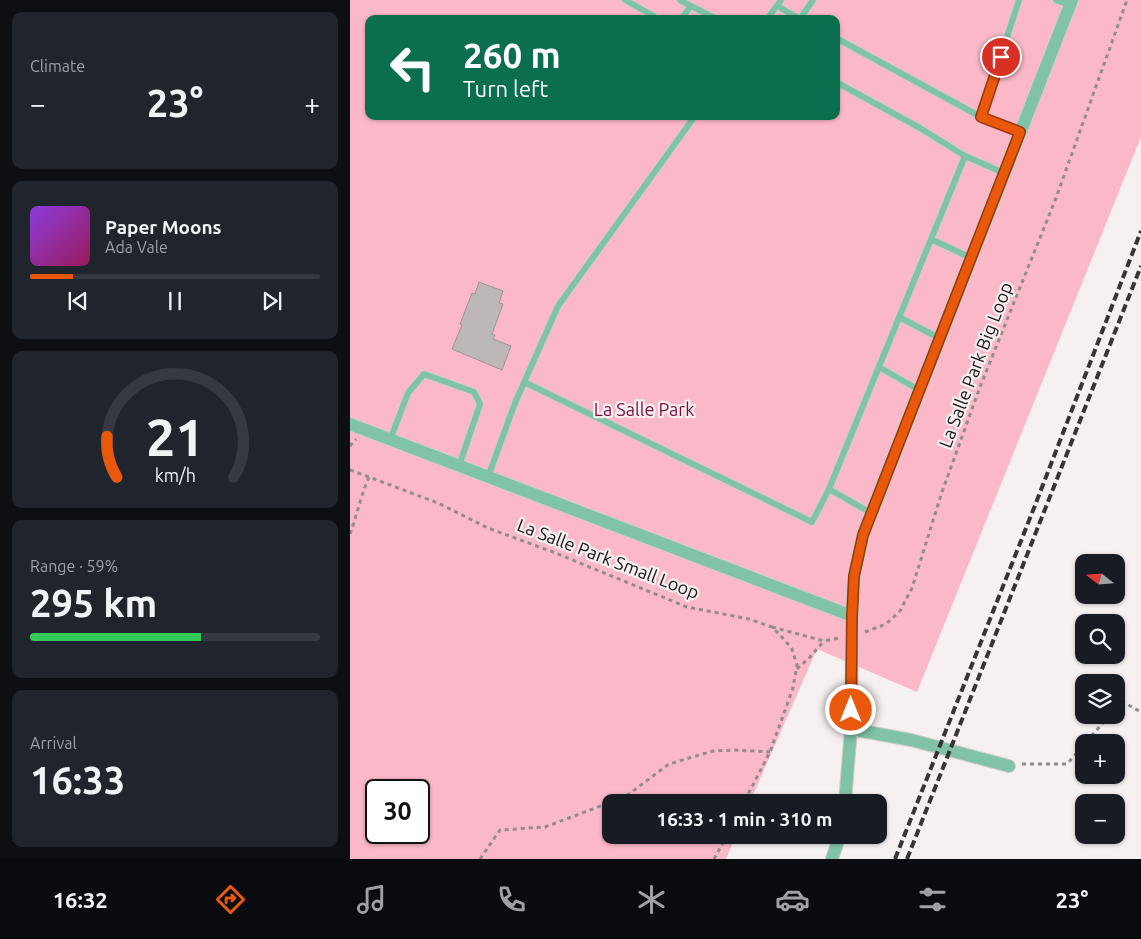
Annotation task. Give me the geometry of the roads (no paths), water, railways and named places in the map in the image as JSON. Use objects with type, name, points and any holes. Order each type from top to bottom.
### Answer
[{"type":"street","points":[[847,794],[851,729],[854,576],[863,535],[1071,2]]},
{"type":"street","points":[[350,424],[852,616]]},
{"type":"street","points":[[851,729],[911,740],[1009,766]]},
{"type":"street","points":[[832,859],[837,844]]},
{"type":"lane","points":[[625,0],[652,15]]},
{"type":"lane","points":[[680,0],[709,15]]},
{"type":"lane","points":[[770,15],[782,0]]},
{"type":"lane","points":[[803,15],[813,0]]},
{"type":"lane","points":[[981,117],[1019,0]]},
{"type":"lane","points":[[1056,0],[1071,2]]},
{"type":"lane","points":[[685,15],[691,6]]},
{"type":"lane","points":[[777,6],[793,15]]},
{"type":"lane","points":[[840,40],[981,117],[1020,132]]},
{"type":"lane","points":[[840,84],[920,128],[965,156],[1004,173]]},
{"type":"lane","points":[[488,477],[515,403],[558,306],[692,120]]},
{"type":"lane","points":[[524,382],[812,522],[829,489],[965,156]]},
{"type":"lane","points":[[931,239],[971,258]]},
{"type":"lane","points":[[899,316],[939,338]]},
{"type":"lane","points":[[879,367],[919,390]]},
{"type":"lane","points":[[390,440],[408,393],[424,374],[474,392],[480,404],[459,466]]},
{"type":"lane","points":[[829,489],[872,513]]},
{"type":"railway","points":[[895,859],[1141,231]]},
{"type":"railway","points":[[907,859],[1141,266]]},
{"type":"park label","name":"La Salle Park","points":[[644,410]]}]
